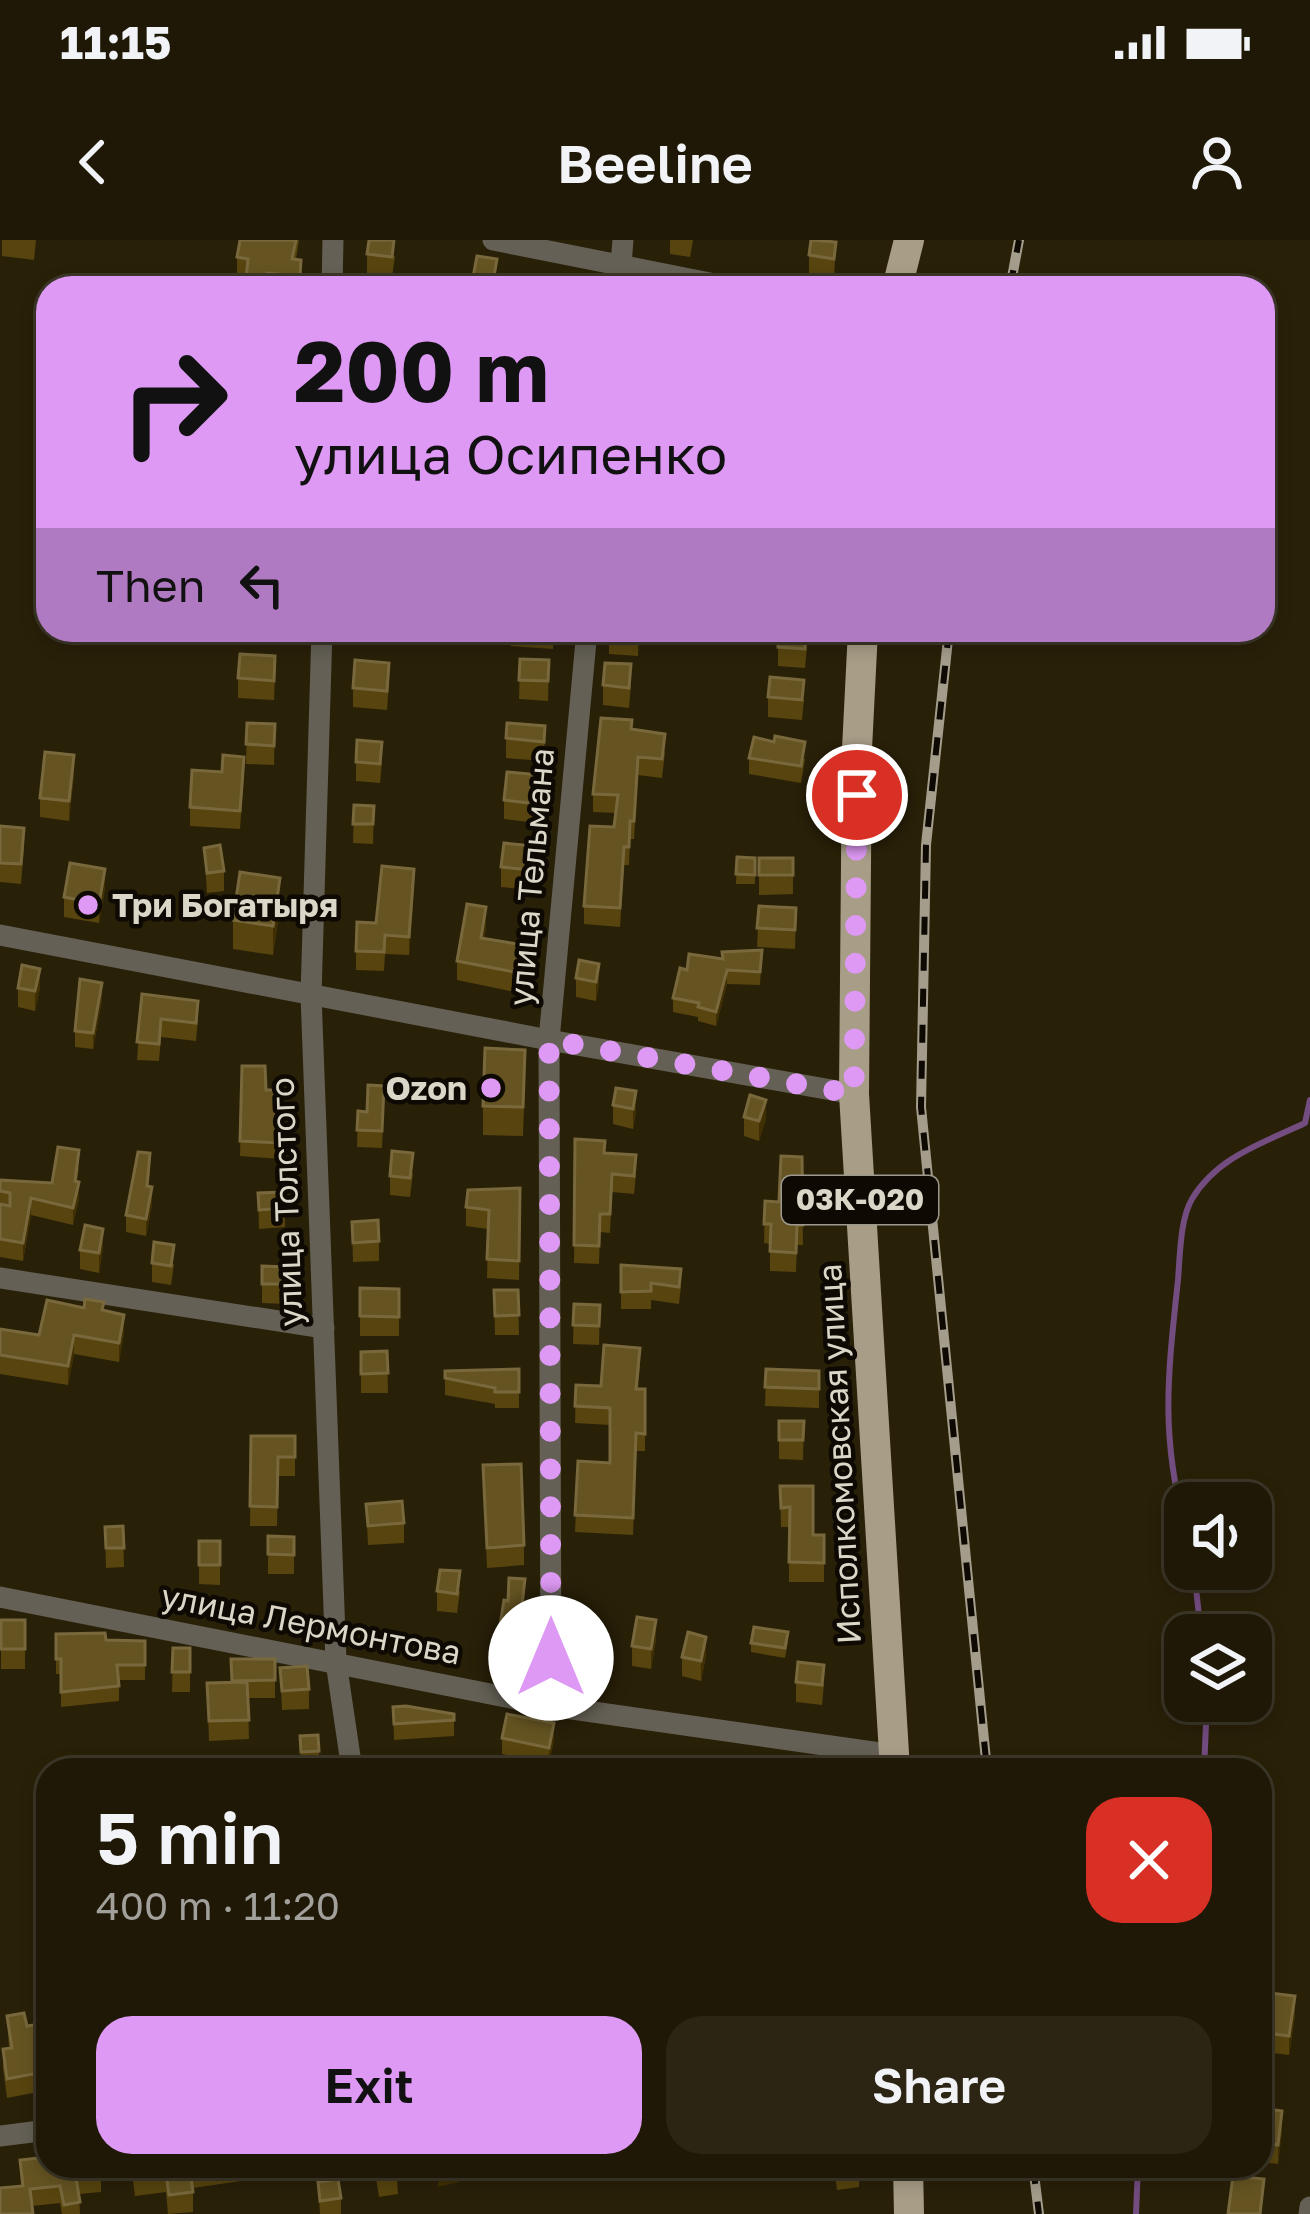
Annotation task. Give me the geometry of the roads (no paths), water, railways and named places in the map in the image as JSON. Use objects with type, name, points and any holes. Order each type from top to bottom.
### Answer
[{"type":"main road","points":[[900,276],[909,240]]},
{"type":"main road","name":"Исполкомовская улица","points":[[862,642],[854,1094],[895,1758]]},
{"type":"main road","points":[[901,2213],[906,2178]]},
{"type":"street","points":[[332,276],[333,240]]},
{"type":"street","points":[[493,240],[613,276]]},
{"type":"street","points":[[620,276],[623,240]]},
{"type":"street","name":"улица Толстого","points":[[322,642],[311,995],[336,1662],[350,1758]]},
{"type":"street","name":"улица Тельмана","points":[[551,1706],[549,1040],[586,642]]},
{"type":"street","points":[[0,935],[854,1094]]},
{"type":"street","points":[[0,1278],[323,1328]]},
{"type":"street","name":"улица Лермонтова","points":[[0,1597],[551,1706],[865,1758]]},
{"type":"street","points":[[0,2136],[36,2132]]},
{"type":"waterway","points":[[1175,1482],[1168,1404],[1185,1217],[1192,1199],[1214,1172],[1305,1123],[1310,1100]]},
{"type":"waterway","points":[[1196,1590],[1199,1614]]},
{"type":"waterway","points":[[1205,1758],[1206,1722]]},
{"type":"waterway","points":[[1136,2214],[1138,2178]]},
{"type":"railway","points":[[1012,276],[1019,240]]},
{"type":"railway","points":[[948,642],[926,845],[921,1107],[986,1758]]},
{"type":"railway","points":[[1034,2178],[1039,2214]]},
{"type":"place","name":"Три Богатыря","points":[[88,905]]},
{"type":"place","name":"Ozon","points":[[491,1088]]}]
